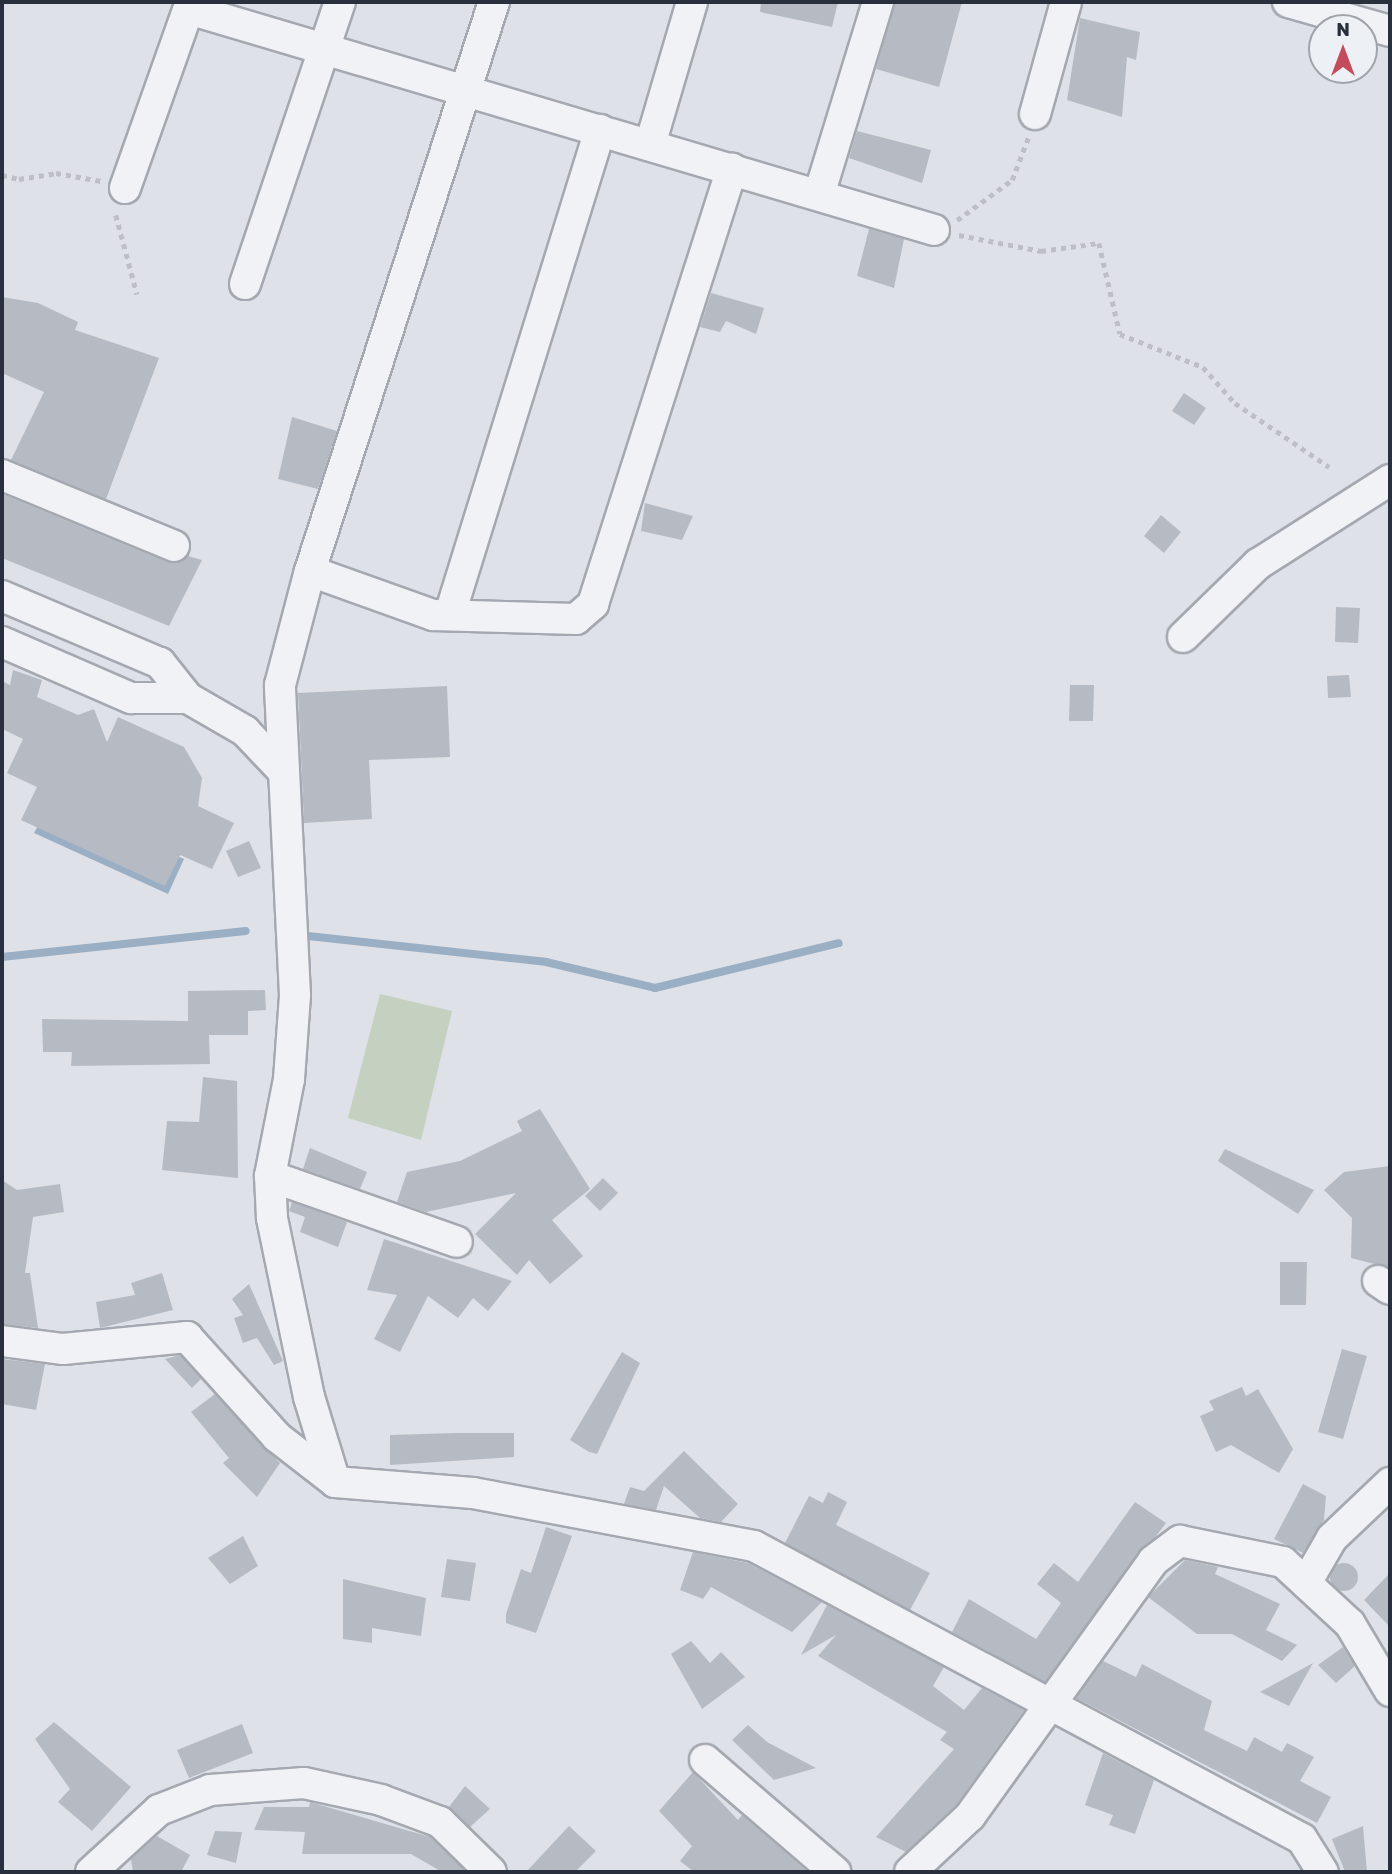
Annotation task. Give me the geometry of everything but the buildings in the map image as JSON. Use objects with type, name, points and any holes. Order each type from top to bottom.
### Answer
[{"type":"street","points":[[245,284],[340,2]]},
{"type":"street","points":[[335,1482],[309,1397],[272,1218],[270,1176],[289,1079],[295,995],[281,769],[280,685],[310,571],[463,90],[494,2]]},
{"type":"street","points":[[650,145],[692,2]]},
{"type":"street","points":[[819,195],[878,2]]},
{"type":"street","points":[[1035,114],[1066,2]]},
{"type":"street","points":[[1288,2],[1390,32]]},
{"type":"street","points":[[125,188],[190,5],[325,49],[934,230]]},
{"type":"street","points":[[450,614],[600,130]]},
{"type":"street","points":[[310,571],[433,615],[576,619],[593,604],[732,169]]},
{"type":"street","points":[[2,475],[174,546]]},
{"type":"street","points":[[1183,637],[1258,564],[1390,480]]},
{"type":"street","points":[[2,596],[160,663],[188,698],[245,731],[281,769]]},
{"type":"street","points":[[2,642],[131,698],[188,698]]},
{"type":"street","points":[[270,1176],[457,1242]]},
{"type":"street","points":[[2,1341],[63,1349],[187,1337],[277,1437],[335,1482],[485,1495],[754,1546],[1302,1839],[1323,1872]]},
{"type":"street","points":[[1306,1583],[1332,1538],[1390,1483]]},
{"type":"street","points":[[910,1872],[970,1816],[1053,1706],[1153,1561],[1180,1541],[1283,1562],[1350,1624],[1390,1691]]},
{"type":"street","points":[[705,1760],[835,1872]]},
{"type":"street","points":[[90,1872],[159,1810],[210,1790],[304,1783],[382,1800],[440,1822],[491,1872]]},
{"type":"path","points":[[934,230],[979,210],[1012,180],[1035,114]]},
{"type":"path","points":[[2,175],[56,173],[125,188],[116,214],[137,294]]},
{"type":"path","points":[[934,230],[1041,251],[1100,243],[1120,334],[1203,367],[1235,403],[1329,467]]},
{"type":"green space","points":[[380,994],[452,1011],[421,1140],[348,1118]]},
{"type":"water","points":[[52,800],[184,859],[168,894],[34,833]]},
{"type":"waterway","points":[[2,957],[246,931]]},
{"type":"waterway","points":[[299,935],[546,962],[655,988],[839,943]]}]
